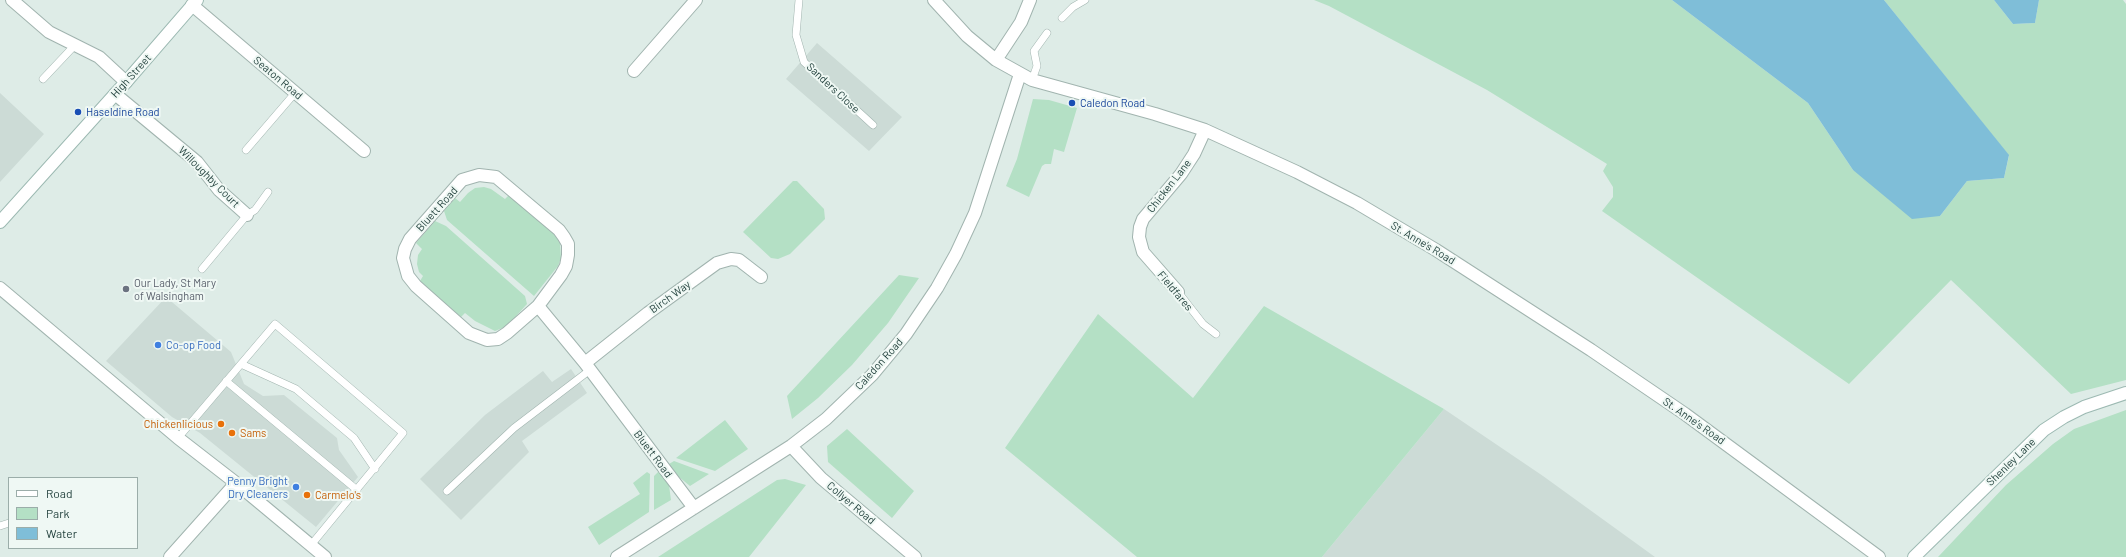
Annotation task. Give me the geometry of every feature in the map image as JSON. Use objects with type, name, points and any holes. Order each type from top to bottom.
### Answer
[{"type":"street","points":[[12,0],[49,32],[99,57],[126,82]]},
{"type":"street","points":[[634,71],[696,0]]},
{"type":"street","name":"St. Anne's Road","points":[[934,0],[967,36],[996,60],[1032,80],[1155,114],[1205,130],[1302,175],[1356,203],[1436,250],[1591,350],[1685,414],[1879,557]]},
{"type":"street","points":[[996,60],[1021,22],[1030,0]]},
{"type":"street","name":"High Street","points":[[0,222],[195,3]]},
{"type":"street","name":"Seaton Road","points":[[195,3],[295,93],[364,151]]},
{"type":"street","name":"Caledon Road","points":[[617,557],[791,446],[826,419],[872,375],[906,334],[937,288],[956,254],[975,213],[1020,74]]},
{"type":"street","name":"Willoughby Court","points":[[115,94],[198,162],[219,190],[247,214]]},
{"type":"street","name":"Chicken Lane","points":[[1140,243],[1140,228],[1143,219],[1181,174],[1205,130]]},
{"type":"street","name":"Bluett Road","points":[[479,175],[496,177],[560,230],[568,244],[566,266],[538,306],[507,333],[498,338],[487,340],[469,333],[416,286],[408,276],[404,258],[405,249],[410,239],[462,180],[479,175]]},
{"type":"street","name":"Fieldfares","points":[[1140,243],[1149,261],[1178,292]]},
{"type":"street","name":"Birch Way","points":[[588,367],[648,313],[717,263],[732,259],[738,260],[761,277]]},
{"type":"street","points":[[0,288],[178,438],[236,483],[324,557]]},
{"type":"street","name":"Bluett Road","points":[[538,306],[588,367],[694,508]]},
{"type":"street","name":"Shenley Lane","points":[[1914,557],[2044,430],[2064,417],[2084,407],[2126,394]]},
{"type":"street","name":"Collyer Road","points":[[791,446],[821,478],[915,557]]},
{"type":"street","points":[[170,557],[236,483]]},
{"type":"lane","name":"Sanders Close","points":[[799,0],[796,34],[804,62],[873,125]]},
{"type":"lane","points":[[1062,18],[1073,7],[1085,0]]},
{"type":"lane","points":[[1032,80],[1037,66],[1034,52],[1047,32]]},
{"type":"lane","points":[[43,79],[75,45]]},
{"type":"lane","points":[[246,150],[295,93]]},
{"type":"lane","name":"Willoughby Court","points":[[202,269],[247,214],[255,210],[268,192]]},
{"type":"lane","name":"Fieldfares","points":[[1178,292],[1203,324],[1216,334]]},
{"type":"lane","points":[[178,438],[275,324],[403,433],[375,469],[311,545]]},
{"type":"lane","points":[[241,364],[296,390],[354,438],[375,469]]},
{"type":"lane","points":[[447,491],[514,428],[588,367]]},
{"type":"lane","points":[[226,381],[357,490]]},
{"type":"shaded area","points":[[817,43],[902,117],[869,151],[786,79]]},
{"type":"shaded area","points":[[0,93],[44,134],[0,182]]},
{"type":"shaded area","points":[[166,297],[231,352],[244,384],[263,396],[284,395],[337,438],[339,450],[358,477],[316,527],[200,433],[172,417],[106,361]]},
{"type":"shaded area","points":[[571,369],[587,393],[522,441],[529,452],[461,520],[420,479],[485,415],[543,371],[552,382]]},
{"type":"shaded area","points":[[1444,409],[1543,476],[1655,557],[1322,557]]},
{"type":"green space","points":[[1314,0],[1672,0],[1808,103],[1853,170],[1940,216],[1967,181],[2004,178],[2009,156],[1884,0],[1994,0],[2013,24],[2035,23],[2039,0],[2123,0],[2126,4],[2126,380],[2071,394],[1951,280],[1849,384],[1602,211],[1613,197],[1613,187],[1603,171],[1607,164],[1487,90],[1329,6]]},
{"type":"green space","points":[[1033,99],[1049,100],[1077,108],[1064,152],[1054,149],[1051,164],[1045,164],[1042,166],[1029,197],[1006,186],[1017,159]]},
{"type":"green space","points":[[793,181],[797,181],[824,209],[825,219],[790,254],[778,259],[771,258],[743,232]]},
{"type":"green space","points":[[484,187],[491,189],[505,199],[509,195],[554,234],[560,243],[561,258],[558,266],[534,296],[447,220],[444,211],[455,198],[460,202],[475,188]]},
{"type":"green space","points":[[435,221],[446,226],[525,296],[527,304],[507,326],[495,331],[475,321],[465,313],[461,317],[420,281],[423,276],[419,272],[417,264],[418,255],[422,249],[416,243]]},
{"type":"green space","points":[[899,275],[919,278],[888,323],[852,365],[818,398],[792,419],[787,396]]},
{"type":"green space","points":[[1264,306],[1444,409],[1322,557],[1137,557],[1005,448],[1098,314],[1193,398]]},
{"type":"green space","points":[[2126,410],[2126,557],[1938,557],[2006,485],[2053,444],[2074,429]]},
{"type":"green space","points":[[725,420],[748,449],[715,471],[676,458]]},
{"type":"green space","points":[[847,429],[914,491],[892,518],[828,462],[827,446]]},
{"type":"green space","points":[[674,461],[709,474],[690,486],[679,477],[669,464]]},
{"type":"green space","points":[[659,471],[669,485],[671,500],[654,510],[654,476]]},
{"type":"green space","points":[[647,472],[650,474],[649,512],[599,545],[588,527],[640,494],[633,483]]},
{"type":"green space","points":[[785,479],[806,485],[749,557],[658,557],[777,480]]},
{"type":"water","points":[[1672,0],[1884,0],[2009,155],[2004,178],[1967,181],[1940,216],[1912,219],[1853,170],[1808,103]]},
{"type":"water","points":[[1994,0],[2039,0],[2035,23],[2013,24]]},
{"type":"place","name":"Caledon Road","points":[[1072,103]]},
{"type":"place","name":"Haseldine Road","points":[[78,112]]},
{"type":"place","name":"Our Lady, St Mary of Walsingham","points":[[126,289]]},
{"type":"place","name":"Co-op Food","points":[[158,345]]},
{"type":"place","name":"Chickenlicious","points":[[221,424]]},
{"type":"place","name":"Sams","points":[[232,433]]},
{"type":"place","name":"Penny Bright Dry Cleaners","points":[[296,487]]},
{"type":"place","name":"Carmelo's","points":[[307,495]]}]
